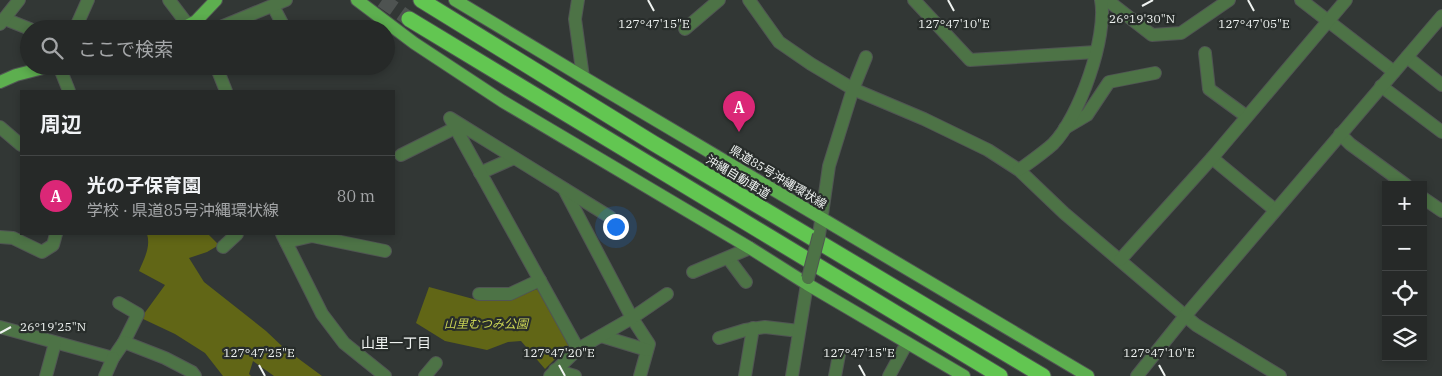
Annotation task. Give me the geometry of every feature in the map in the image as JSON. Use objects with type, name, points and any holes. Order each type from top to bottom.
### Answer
[{"type":"highway","name":"沖縄自動車道","points":[[421,0],[677,158],[1043,376]]},
{"type":"highway","points":[[409,19],[1000,376]]},
{"type":"main road","points":[[197,20],[216,0]]},
{"type":"main road","points":[[357,0],[384,20]]},
{"type":"main road","name":"県道85号沖縄環状線","points":[[455,0],[1088,376]]},
{"type":"main road","points":[[395,28],[502,101],[964,376]]},
{"type":"main road","points":[[1,80],[20,75]]},
{"type":"street","points":[[19,0],[2,22],[20,26]]},
{"type":"street","points":[[79,20],[88,0]]},
{"type":"street","points":[[169,0],[186,20]]},
{"type":"street","points":[[238,20],[286,0]]},
{"type":"street","points":[[578,0],[575,20],[583,77]]},
{"type":"street","points":[[685,29],[719,0]]},
{"type":"street","points":[[749,0],[779,42],[811,64],[853,89],[953,132],[988,150],[1020,170],[1064,213],[1196,325],[1280,376]]},
{"type":"street","points":[[914,0],[970,60],[1096,52]]},
{"type":"street","points":[[1020,170],[1053,144],[1065,128],[1091,72],[1102,26],[1103,9],[1101,0]]},
{"type":"street","points":[[1107,0],[1152,35],[1181,33],[1229,0]]},
{"type":"street","points":[[1301,0],[1394,72]]},
{"type":"street","points":[[1120,260],[1212,158],[1346,0]]},
{"type":"street","points":[[272,6],[280,20]]},
{"type":"street","points":[[1137,376],[1186,315],[1442,16]]},
{"type":"street","points":[[1204,53],[1209,89],[1246,116]]},
{"type":"street","points":[[792,376],[807,281],[822,219],[829,166],[853,89],[866,57]]},
{"type":"street","points":[[1407,57],[1442,85]]},
{"type":"street","points":[[1065,128],[1087,115],[1109,82],[1155,73]]},
{"type":"street","points":[[62,75],[68,90]]},
{"type":"street","points":[[220,75],[226,90]]},
{"type":"street","points":[[1381,86],[1442,132]]},
{"type":"street","points":[[578,349],[450,118],[610,217]]},
{"type":"street","points":[[0,127],[20,145]]},
{"type":"street","points":[[401,156],[456,128]]},
{"type":"street","points":[[1340,134],[1350,144],[1401,181]]},
{"type":"street","points":[[480,172],[514,158]]},
{"type":"street","points":[[1212,158],[1275,210]]},
{"type":"street","points":[[564,189],[632,318],[648,344],[640,376]]},
{"type":"street","points":[[1427,201],[1442,211]]},
{"type":"street","points":[[0,237],[13,238],[42,252],[53,245],[56,235]]},
{"type":"street","points":[[223,247],[236,235]]},
{"type":"street","points":[[385,251],[312,236],[284,238],[322,314],[344,343],[385,376]]},
{"type":"street","points":[[693,272],[750,248]]},
{"type":"street","points":[[728,258],[746,282]]},
{"type":"street","points":[[478,294],[510,294],[540,280]]},
{"type":"street","points":[[552,373],[578,349],[632,318],[667,294]]},
{"type":"street","points":[[105,376],[138,314],[119,303]]},
{"type":"street","points":[[0,327],[113,358]]},
{"type":"street","points":[[719,338],[753,328],[765,327],[799,331]]},
{"type":"street","points":[[745,376],[753,328]]},
{"type":"street","points":[[601,336],[647,350]]},
{"type":"street","points":[[124,342],[165,358],[192,372],[195,376]]},
{"type":"street","points":[[46,376],[55,343]]},
{"type":"street","points":[[889,376],[907,343]]},
{"type":"street","points":[[835,376],[839,355]]},
{"type":"street","points":[[425,376],[436,363]]},
{"type":"street","points":[[552,373],[575,376]]},
{"type":"green space","points":[[147,235],[209,235],[219,245],[207,252],[189,258],[204,282],[266,331],[284,348],[322,376],[274,376],[253,361],[249,374],[251,376],[223,376],[205,353],[175,334],[141,318],[165,285],[139,271],[148,248]]},
{"type":"green space","name":"山里むつみ公園","points":[[429,287],[477,300],[511,299],[537,289],[573,341],[545,369],[521,341],[508,342],[487,350],[445,341],[416,323]]},
{"type":"tunnel","points":[[382,0],[409,19]]},
{"type":"place","name":"光の子保育園","points":[[739,132]]},
{"type":"district","name":"山里一丁目","points":[[396,343]]}]
